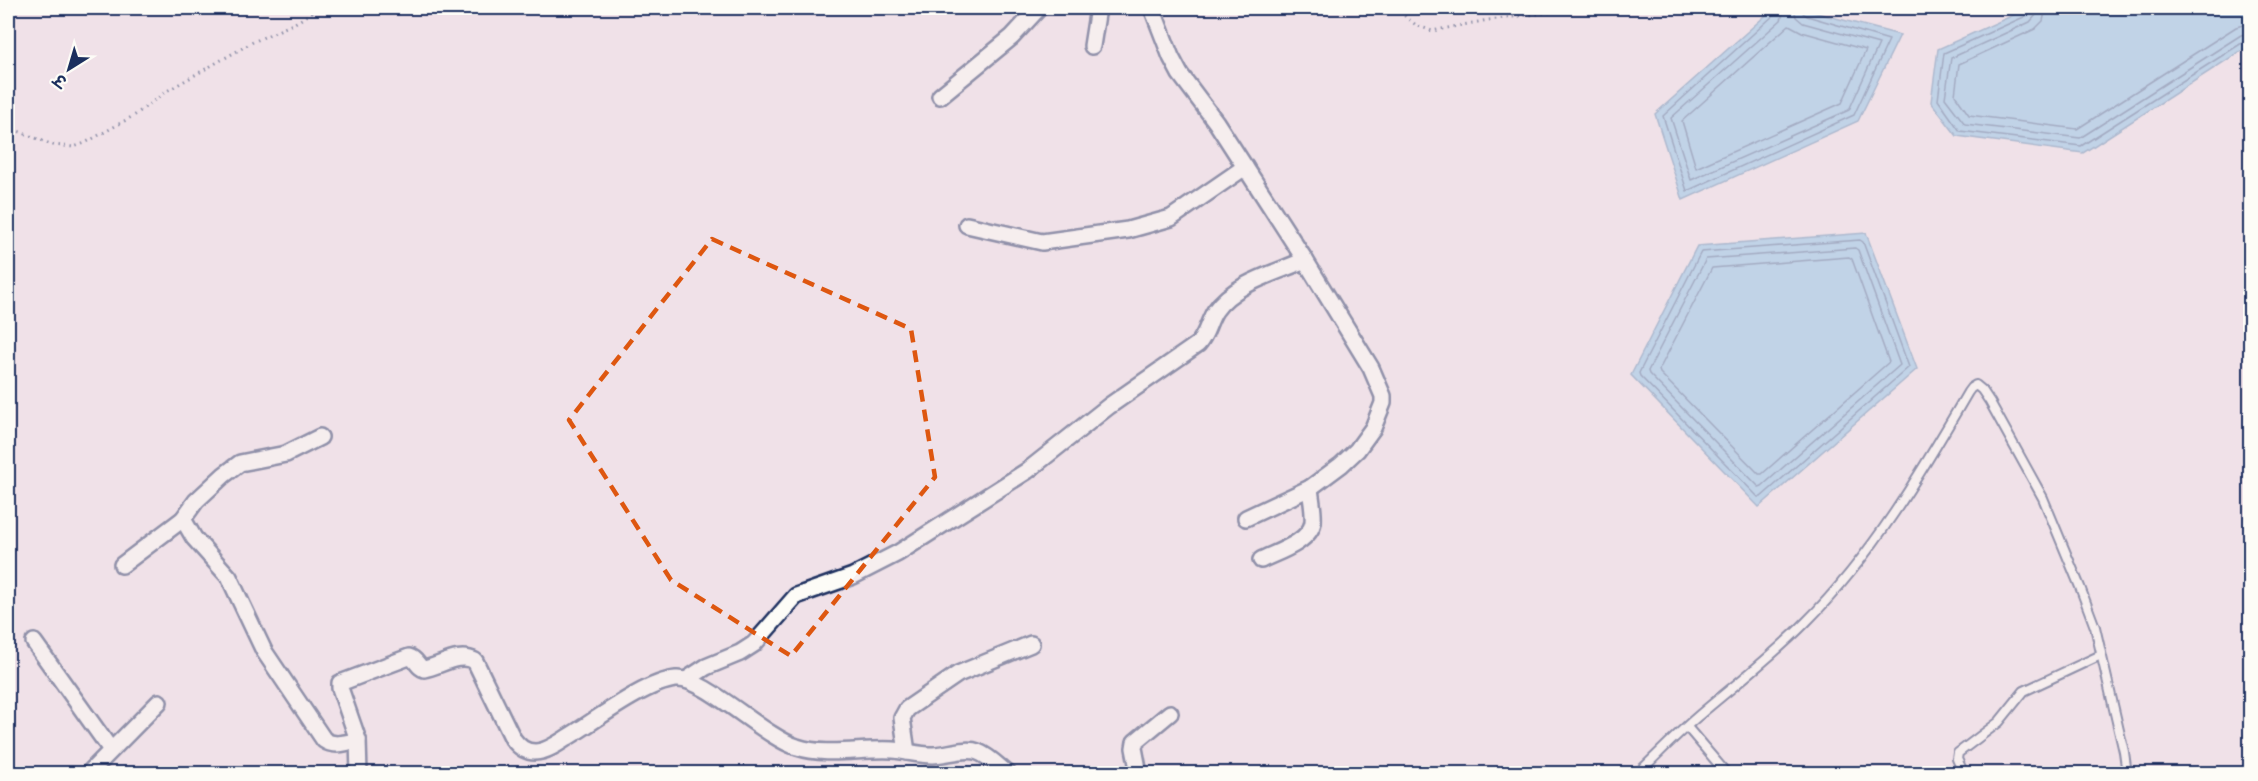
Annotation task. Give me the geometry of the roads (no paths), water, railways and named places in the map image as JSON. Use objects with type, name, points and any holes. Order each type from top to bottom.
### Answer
[{"type":"street","points":[[940,96],[1012,37],[1039,8]]},
{"type":"street","points":[[1092,46],[1098,8]]},
{"type":"street","points":[[1152,8],[1179,74],[1216,122],[1305,260],[1371,368],[1383,396],[1383,403],[1373,429],[1357,450],[1320,482],[1246,518]]},
{"type":"street","points":[[967,225],[1042,242],[1128,230],[1171,218],[1245,167]]},
{"type":"street","points":[[686,680],[706,667],[740,653],[754,644],[796,596],[845,579],[898,553],[1027,471],[1109,406],[1198,344],[1214,312],[1233,293],[1305,260]]},
{"type":"street","points":[[122,565],[183,519],[196,501],[240,463],[286,454],[320,437]]},
{"type":"street","points":[[1261,560],[1298,541],[1309,531],[1313,522],[1310,488]]},
{"type":"street","points":[[183,519],[194,538],[229,578],[264,651],[324,740],[329,744],[337,745],[358,740]]},
{"type":"street","points":[[34,642],[111,750]]},
{"type":"street","points":[[908,752],[902,718],[907,709],[958,674],[1031,644]]},
{"type":"street","points":[[359,774],[358,740],[340,683],[409,657],[424,669],[454,659],[466,658],[475,661],[513,739],[520,748],[534,752],[542,751],[564,739],[642,692],[675,679],[686,680],[702,687],[767,732],[798,748],[893,750],[935,755],[978,752],[1008,774]]},
{"type":"street","points":[[97,771],[111,750],[159,702]]},
{"type":"street","points":[[1139,774],[1135,742],[1170,713]]},
{"type":"lane","points":[[1637,774],[1807,622],[1839,586],[1920,475],[1973,386],[1982,390],[1990,402],[2043,498],[2080,587],[2094,627],[2124,752],[2127,774]]},
{"type":"lane","points":[[1964,774],[1957,759],[1958,753],[1999,722],[2024,691],[2101,655]]},
{"type":"lane","points":[[1687,727],[1727,774]]},
{"type":"water","points":[[1774,8],[1798,8],[1900,35],[1858,121],[1683,200],[1655,114]]},
{"type":"water","points":[[2029,8],[2250,8],[2250,45],[2083,153],[1957,136],[1931,102],[1938,49]]},
{"type":"water","points":[[1866,233],[1917,369],[1759,507],[1631,375],[1697,246]]}]
